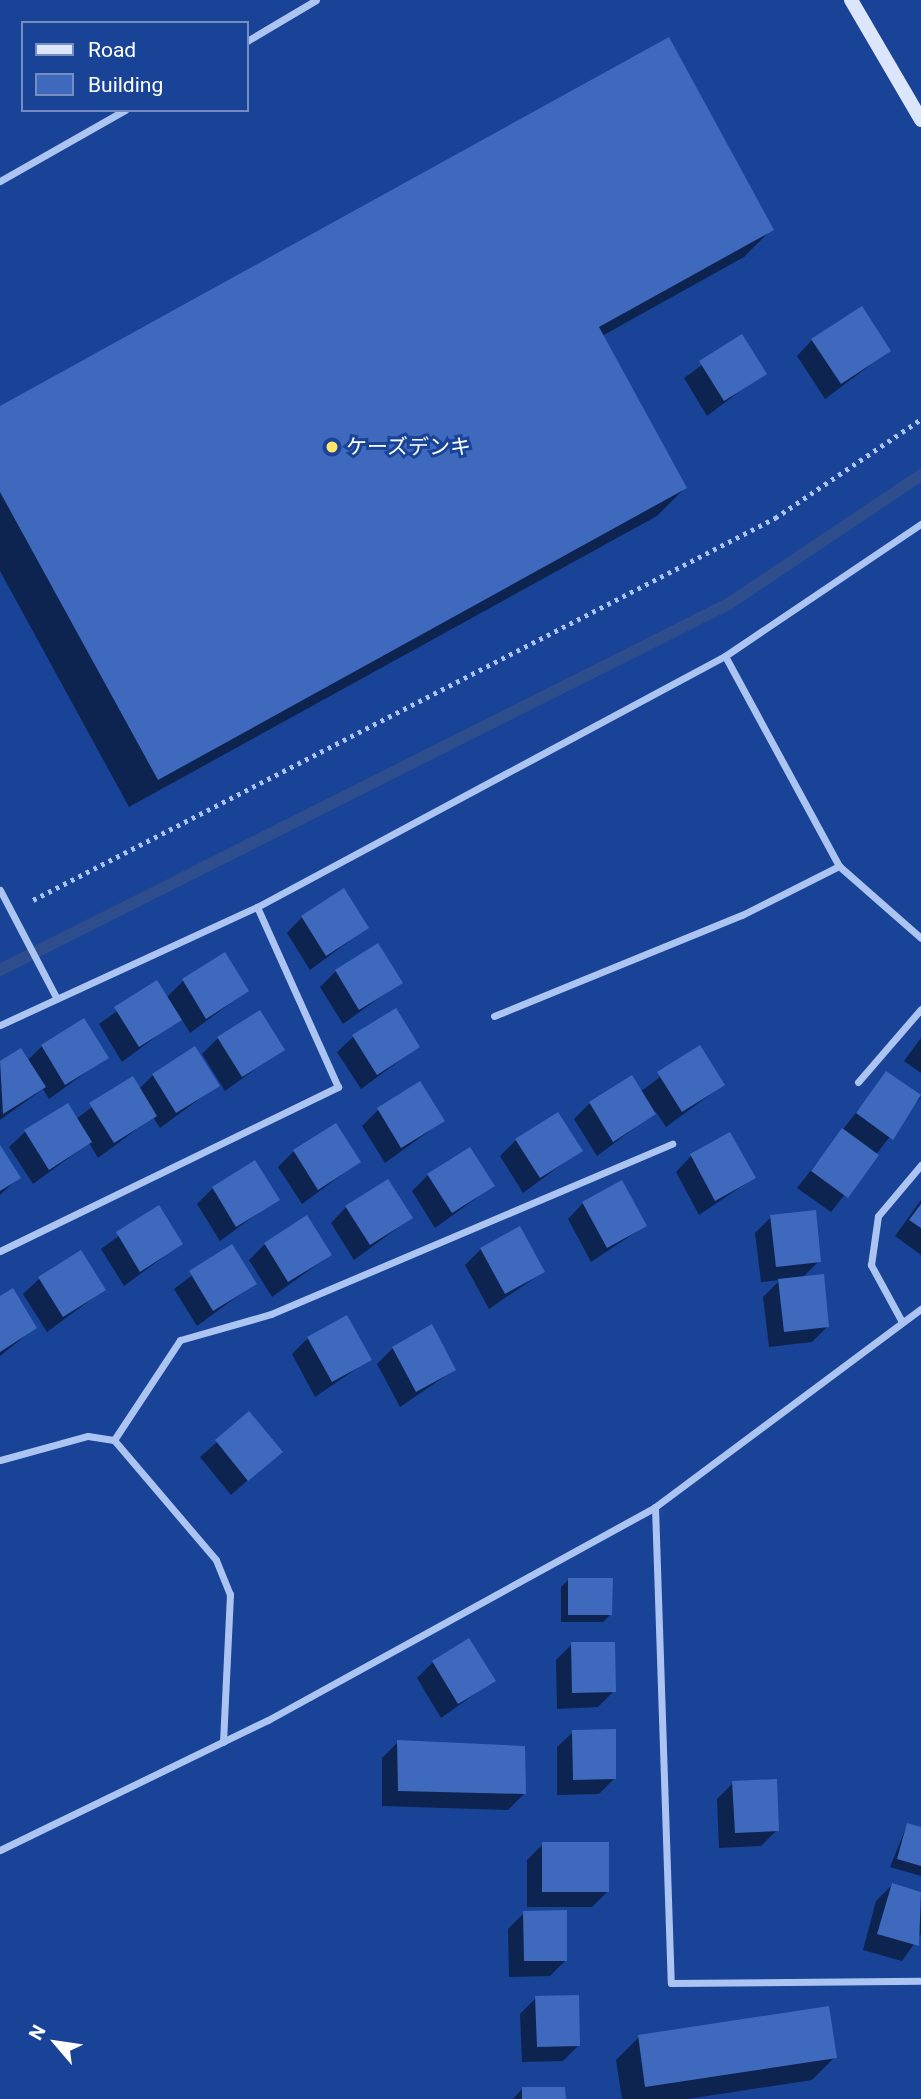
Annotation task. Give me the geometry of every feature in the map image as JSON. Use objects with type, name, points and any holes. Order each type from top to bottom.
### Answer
[{"type":"street","points":[[248,40],[316,0]]},
{"type":"street","points":[[851,0],[921,120]]},
{"type":"street","points":[[0,181],[121,112]]},
{"type":"street","points":[[0,1025],[55,995],[257,907],[725,656],[921,524]]},
{"type":"street","points":[[725,656],[839,866],[921,938]]},
{"type":"street","points":[[494,1016],[742,915],[839,866]]},
{"type":"street","points":[[0,890],[55,995]]},
{"type":"street","points":[[0,1251],[338,1087],[257,907]]},
{"type":"street","points":[[858,1082],[921,1009]]},
{"type":"street","points":[[114,1440],[180,1340],[271,1314],[672,1144]]},
{"type":"street","points":[[901,1320],[871,1265],[878,1216],[921,1165]]},
{"type":"street","points":[[0,1850],[223,1742],[655,1507],[901,1320],[921,1308]]},
{"type":"street","points":[[0,1460],[88,1436],[114,1440],[216,1560],[230,1594],[223,1742]]},
{"type":"street","points":[[655,1507],[671,1983],[921,1981]]},
{"type":"path","points":[[13,914],[775,518],[921,419]]},
{"type":"building","name":"ケーズデンキ","points":[[669,37],[774,230],[599,327],[687,488],[158,780],[0,492],[0,406]]},
{"type":"building","points":[[862,306],[891,351],[841,384],[811,339]]},
{"type":"building","points":[[742,334],[767,374],[724,401],[699,361]]},
{"type":"building","points":[[344,888],[369,928],[326,956],[301,916]]},
{"type":"building","points":[[378,943],[403,983],[359,1010],[335,970]]},
{"type":"building","points":[[225,952],[249,991],[206,1019],[182,979]]},
{"type":"building","points":[[157,980],[182,1020],[139,1047],[114,1007]]},
{"type":"building","points":[[396,1008],[420,1047],[377,1075],[352,1035]]},
{"type":"building","points":[[260,1010],[285,1050],[242,1077],[217,1037]]},
{"type":"building","points":[[84,1018],[109,1058],[65,1085],[41,1045]]},
{"type":"building","points":[[700,1045],[725,1085],[682,1112],[657,1072]]},
{"type":"building","points":[[195,1046],[220,1086],[176,1113],[152,1074]]},
{"type":"building","points":[[21,1048],[46,1087],[3,1114],[0,1061]]},
{"type":"building","points":[[886,1071],[921,1095],[893,1140],[856,1113]]},
{"type":"building","points":[[632,1075],[656,1114],[613,1142],[589,1102]]},
{"type":"building","points":[[133,1076],[157,1116],[114,1143],[89,1103]]},
{"type":"building","points":[[420,1081],[445,1121],[401,1148],[377,1108]]},
{"type":"building","points":[[68,1103],[92,1142],[49,1170],[24,1130]]},
{"type":"building","points":[[558,1112],[583,1151],[540,1178],[515,1139]]},
{"type":"building","points":[[336,1123],[361,1162],[318,1190],[293,1150]]},
{"type":"building","points":[[842,1128],[879,1155],[848,1198],[811,1171]]},
{"type":"building","points":[[730,1132],[756,1178],[715,1201],[690,1154]]},
{"type":"building","points":[[0,1145],[21,1178],[0,1191]]},
{"type":"building","points":[[470,1147],[495,1186],[452,1213],[427,1174]]},
{"type":"building","points":[[255,1160],[280,1200],[236,1227],[212,1187]]},
{"type":"building","points":[[388,1179],[413,1218],[370,1245],[345,1206]]},
{"type":"building","points":[[622,1180],[647,1226],[607,1248],[582,1202]]},
{"type":"building","points":[[921,1204],[921,1228],[909,1220]]},
{"type":"building","points":[[159,1205],[183,1244],[140,1272],[116,1232]]},
{"type":"building","points":[[816,1210],[821,1262],[776,1267],[770,1215]]},
{"type":"building","points":[[307,1215],[332,1255],[288,1282],[264,1243]]},
{"type":"building","points":[[520,1226],[545,1272],[505,1294],[480,1248]]},
{"type":"building","points":[[232,1244],[257,1284],[213,1311],[189,1271]]},
{"type":"building","points":[[81,1250],[106,1290],[63,1317],[38,1277]]},
{"type":"building","points":[[824,1274],[829,1327],[784,1332],[778,1279]]},
{"type":"building","points":[[13,1288],[37,1328],[0,1352],[0,1296]]},
{"type":"building","points":[[347,1315],[372,1360],[332,1382],[307,1337]]},
{"type":"building","points":[[432,1324],[456,1370],[416,1392],[392,1347]]},
{"type":"building","points":[[249,1411],[283,1452],[248,1481],[215,1440]]},
{"type":"building","points":[[568,1578],[613,1578],[612,1615],[568,1615]]},
{"type":"building","points":[[469,1638],[496,1681],[458,1704],[432,1661]]},
{"type":"building","points":[[571,1642],[615,1642],[616,1692],[572,1693]]},
{"type":"building","points":[[616,1729],[616,1779],[573,1780],[572,1730]]},
{"type":"building","points":[[397,1740],[525,1746],[526,1794],[398,1791]]},
{"type":"building","points":[[777,1779],[779,1831],[735,1833],[732,1781]]},
{"type":"building","points":[[907,1823],[921,1827],[921,1866],[897,1859]]},
{"type":"building","points":[[542,1842],[609,1842],[609,1892],[542,1892]]},
{"type":"building","points":[[892,1883],[921,1892],[919,1946],[877,1934]]},
{"type":"building","points":[[567,1910],[567,1961],[524,1961],[523,1911]]},
{"type":"building","points":[[579,1995],[580,2046],[537,2047],[535,1996]]},
{"type":"building","points":[[829,2006],[837,2058],[645,2087],[638,2035]]},
{"type":"building","points":[[522,2087],[565,2087],[566,2099],[522,2099]]},
{"type":"waterway","points":[[0,970],[730,603],[921,475]]},
{"type":"place","name":"ケーズデンキ","points":[[332,447]]}]
